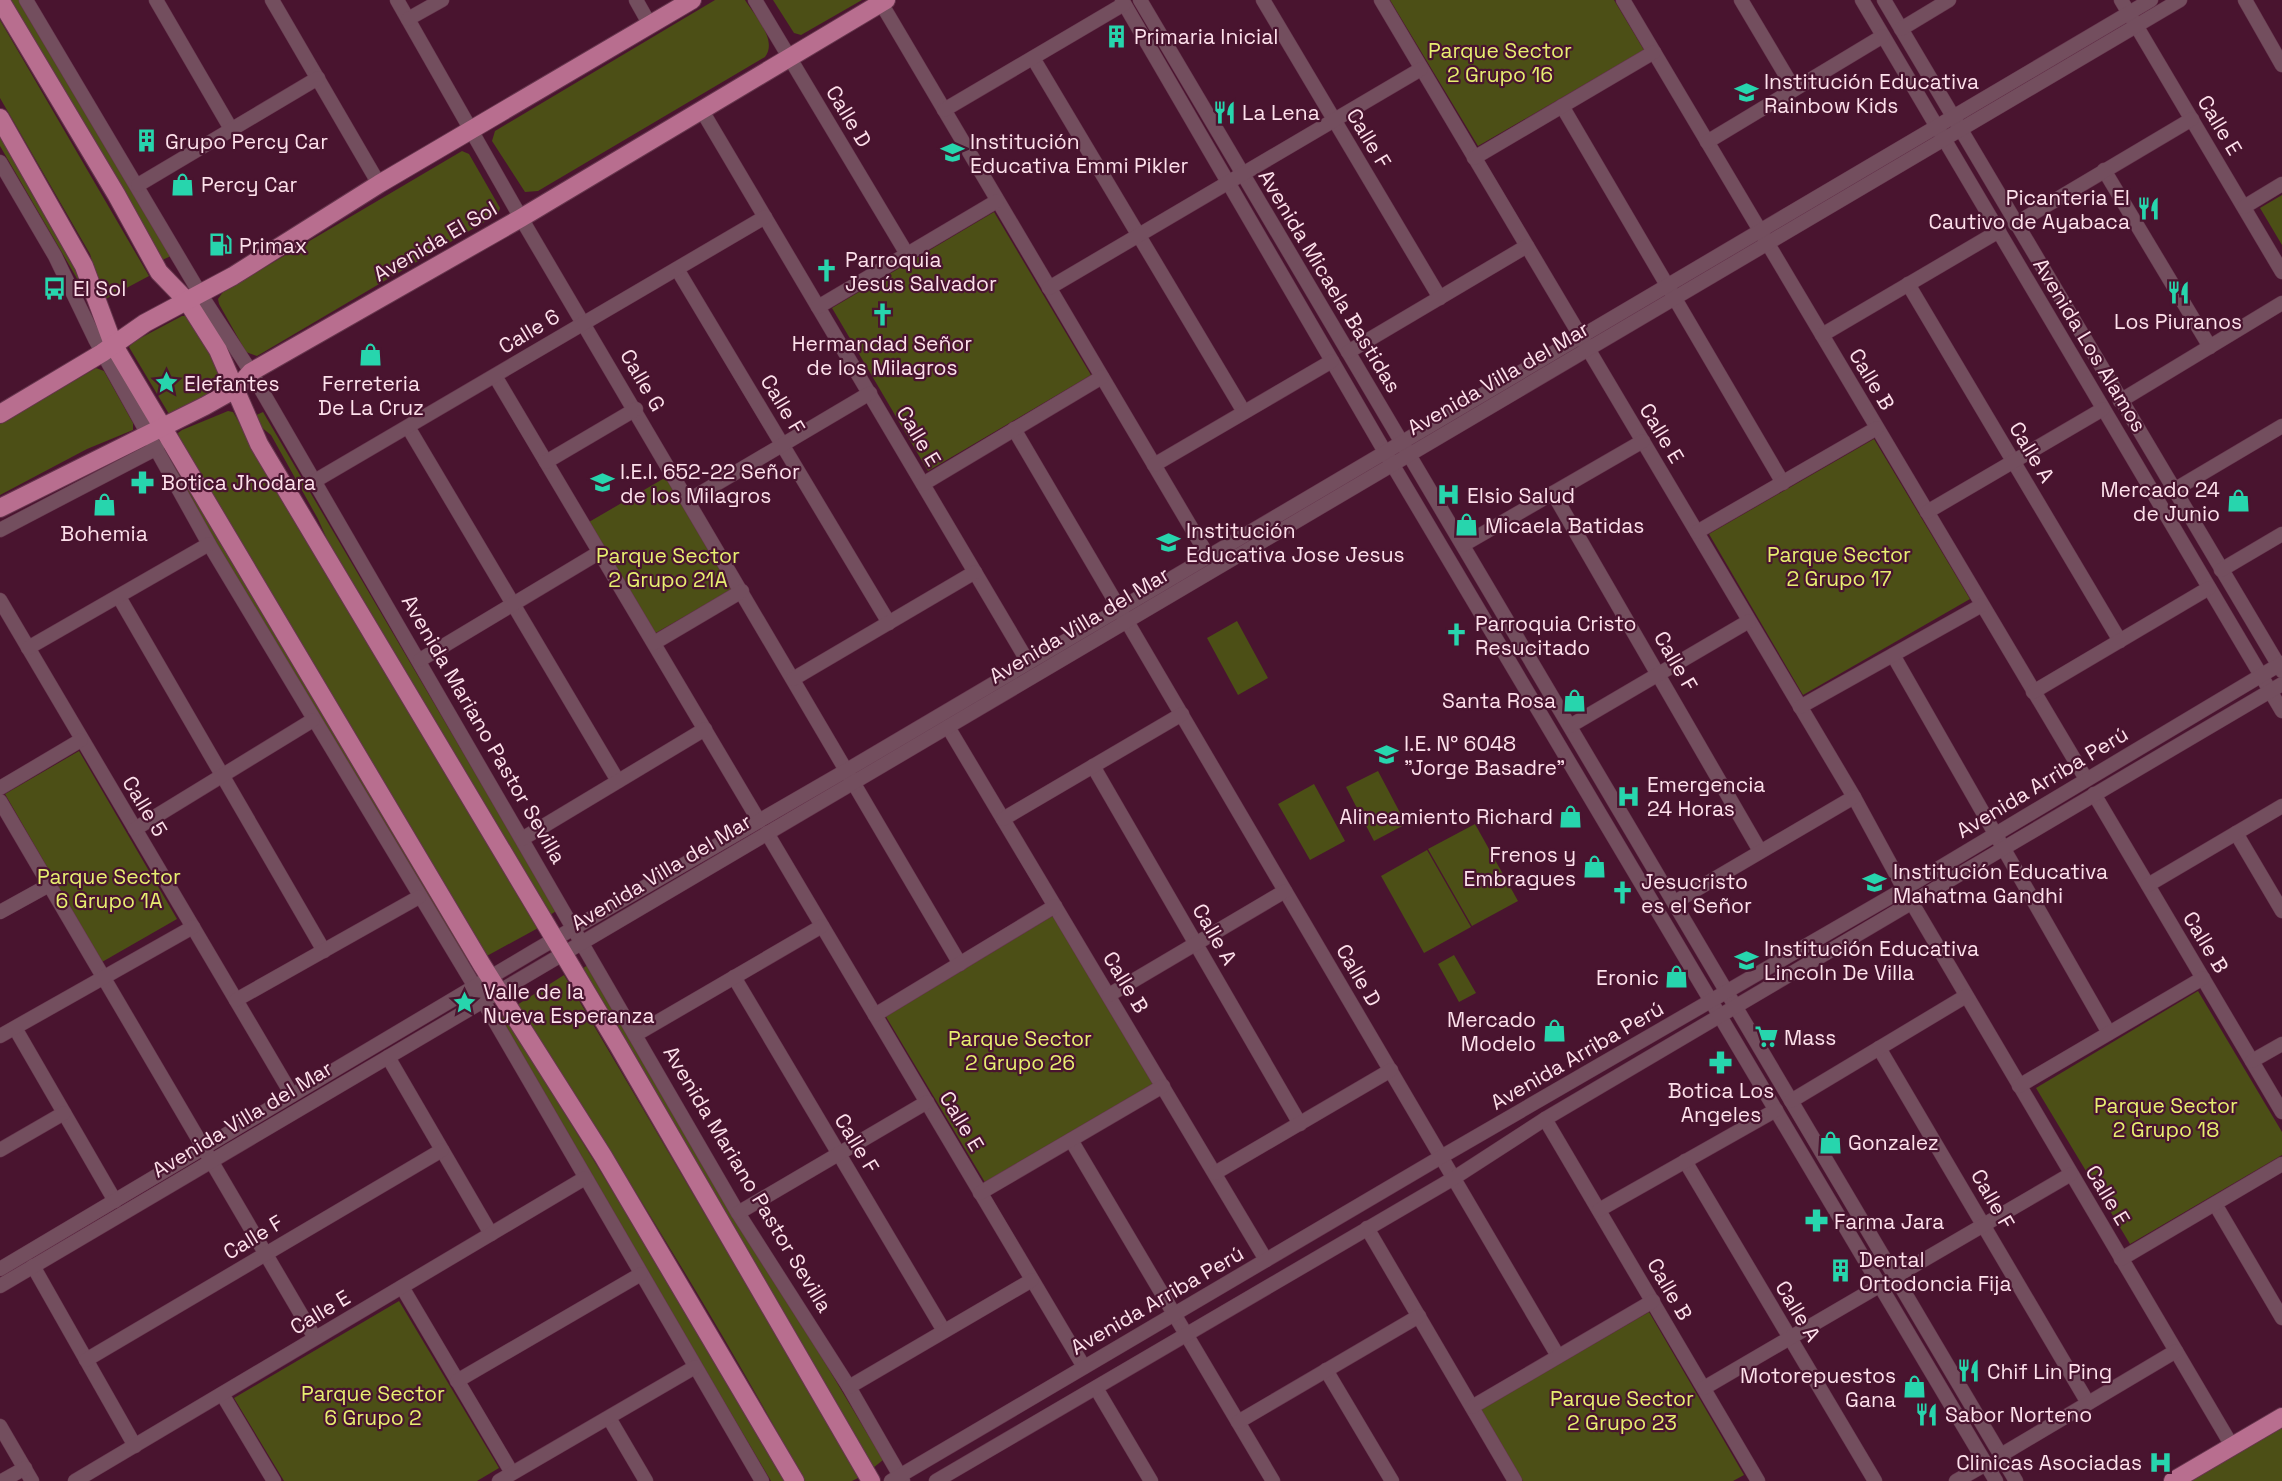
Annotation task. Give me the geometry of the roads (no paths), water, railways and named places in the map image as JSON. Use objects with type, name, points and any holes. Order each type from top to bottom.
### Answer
[{"type":"main road","name":"Avenida Mariano Pastor Sevilla","points":[[0,0],[116,194],[159,272],[194,298],[237,388],[259,444],[558,947],[871,1481]]},
{"type":"main road","points":[[0,414],[155,317],[194,298],[379,184],[692,0]]},
{"type":"main road","name":"Avenida El Sol","points":[[0,508],[156,437],[237,388],[251,372],[521,218],[884,2]]},
{"type":"main road","points":[[0,118],[84,266],[107,349],[156,437],[486,989],[603,1156],[795,1481]]},
{"type":"main road","points":[[2173,1481],[2282,1417]]},
{"type":"street","name":"Avenida Mariano Pastor Sevilla","points":[[26,0],[138,185],[194,298],[251,372],[313,482],[420,660],[738,1213],[849,1387],[898,1479]]},
{"type":"street","points":[[156,0],[231,129]]},
{"type":"street","points":[[273,0],[379,184]]},
{"type":"street","name":"Calle G","points":[[397,0],[521,218],[585,323],[850,776]]},
{"type":"street","points":[[408,19],[442,0]]},
{"type":"street","points":[[636,0],[650,25]]},
{"type":"street","name":"Calle D","points":[[755,0],[907,254]]},
{"type":"street","name":"Avenida Micaela Bastidas","points":[[1140,0],[1332,361],[1996,1481]]},
{"type":"street","name":"Calle F","points":[[1263,0],[1440,298]]},
{"type":"street","name":"Calle E","points":[[1381,0],[1854,797],[1904,889]]},
{"type":"street","name":"Calle B","points":[[1623,0],[2086,779]]},
{"type":"street","points":[[1741,0],[1794,90]]},
{"type":"street","name":"Avenida Los Alamos","points":[[1862,0],[2261,675],[2276,688],[2282,711]]},
{"type":"street","name":"Avenida Los Alamos","points":[[1884,0],[2221,570],[2281,666]]},
{"type":"street","points":[[1901,29],[1949,0]]},
{"type":"street","name":"Calle E","points":[[2121,0],[2282,272]]},
{"type":"street","name":"Avenida Villa del Mar","points":[[558,947],[581,943],[767,833],[850,776],[1028,662],[1123,614],[1389,458],[1581,336],[2151,0]]},
{"type":"street","name":"Avenida Villa del Mar","points":[[1405,448],[1589,350],[2180,0]]},
{"type":"street","points":[[2245,0],[2282,65]]},
{"type":"street","points":[[884,2],[944,110],[1208,556]]},
{"type":"street","points":[[944,110],[1123,2]]},
{"type":"street","name":"Avenida Micaela Bastidas","points":[[1123,2],[1348,352],[2016,1481]]},
{"type":"street","points":[[1707,142],[1884,36]]},
{"type":"street","points":[[1474,158],[1654,52]]},
{"type":"street","points":[[1034,57],[1244,412]]},
{"type":"street","points":[[1049,288],[1422,69]]},
{"type":"street","points":[[138,185],[318,78]]},
{"type":"street","points":[[1562,106],[1669,284],[1783,483]]},
{"type":"street","name":"Calle E","points":[[701,109],[1028,662]]},
{"type":"street","points":[[2015,224],[2192,119]]},
{"type":"street","points":[[0,162],[107,349]]},
{"type":"street","points":[[2104,170],[2210,347]]},
{"type":"street","points":[[2244,207],[2282,184]]},
{"type":"street","points":[[818,307],[998,201]]},
{"type":"street","name":"Calle 6","points":[[313,482],[765,217]]},
{"type":"street","points":[[1822,335],[1999,231]]},
{"type":"street","points":[[1348,352],[1527,246]]},
{"type":"street","name":"Calle F","points":[[677,269],[889,623]]},
{"type":"street","name":"Calle A","points":[[1908,284],[2120,641]]},
{"type":"street","points":[[2121,401],[2282,303]]},
{"type":"street","points":[[1154,465],[1332,361]]},
{"type":"street","points":[[495,376],[759,821]]},
{"type":"street","points":[[923,484],[1102,377]]},
{"type":"street","points":[[689,500],[870,393]]},
{"type":"street","points":[[1927,513],[2103,409]]},
{"type":"street","points":[[546,462],[636,410]]},
{"type":"street","points":[[2174,490],[2282,426]]},
{"type":"street","points":[[408,427],[618,781]]},
{"type":"street","points":[[1697,532],[1877,428]]},
{"type":"street","name":"Calle D","points":[[1014,429],[1558,1356]]},
{"type":"street","points":[[156,437],[209,544],[313,720],[419,897],[486,989],[585,1178],[762,1481]]},
{"type":"street","name":"Avenida El Sol","points":[[0,530],[156,437]]},
{"type":"street","points":[[1463,545],[1643,441]]},
{"type":"street","name":"Avenida Villa del Mar","points":[[0,1286],[207,1155],[292,1095],[558,947],[573,929],[759,821],[948,726],[1123,614],[1208,556],[1389,458]]},
{"type":"street","name":"Calle F","points":[[1553,493],[1760,851]]},
{"type":"street","points":[[2221,570],[2282,534]]},
{"type":"street","points":[[28,648],[209,544]]},
{"type":"street","points":[[420,660],[600,552]]},
{"type":"street","points":[[794,679],[975,572]]},
{"type":"street","points":[[2033,692],[2209,588]]},
{"type":"street","points":[[654,643],[742,591]]},
{"type":"street","points":[[119,597],[324,951]]},
{"type":"street","name":"Calle 5","points":[[0,600],[292,1095]]},
{"type":"street","points":[[1800,707],[1982,605]]},
{"type":"street","points":[[1570,726],[1749,621]]},
{"type":"street","points":[[1893,656],[2109,1033]]},
{"type":"street","name":"Avenida Arriba Perú","points":[[936,1481],[1096,1388],[1266,1260],[1727,993],[2261,675],[2281,666]]},
{"type":"street","name":"Avenida Arriba Perú","points":[[898,1479],[1084,1367],[1180,1325],[1367,1228],[1454,1178],[1545,1119],[1722,1017],[2276,688]]},
{"type":"street","points":[[1003,819],[1182,714]]},
{"type":"street","points":[[135,829],[313,720]]},
{"type":"street","name":"Calle B","points":[[948,726],[1266,1260]]},
{"type":"street","points":[[522,839],[705,729]]},
{"type":"street","points":[[0,788],[81,740]]},
{"type":"street","name":"Calle A","points":[[1093,766],[1300,1124]]},
{"type":"street","points":[[850,776],[960,964]]},
{"type":"street","name":"Calle B","points":[[2094,794],[2282,1112]]},
{"type":"street","points":[[1675,902],[1854,797]]},
{"type":"street","points":[[0,801],[315,1338]]},
{"type":"street","points":[[2148,885],[2282,806]]},
{"type":"street","name":"Calle E","points":[[767,833],[1084,1367]]},
{"type":"street","points":[[2236,833],[2282,911]]},
{"type":"street","points":[[0,912],[49,885]]},
{"type":"street","points":[[1108,995],[1285,891]]},
{"type":"street","points":[[236,1000],[419,897]]},
{"type":"street","name":"Calle E","points":[[1912,903],[2232,1446]]},
{"type":"street","points":[[875,1015],[1055,906]]},
{"type":"street","points":[[635,1035],[822,926]]},
{"type":"street","points":[[0,1036],[193,927]]},
{"type":"street","name":"Calle F","points":[[734,977],[944,1331]]},
{"type":"street","points":[[2019,1086],[2203,978]]},
{"type":"street","name":"Avenida Villa del Mar","points":[[0,1269],[115,1202],[388,1057],[486,989]]},
{"type":"street","points":[[1791,1101],[1966,996]]},
{"type":"street","points":[[15,1028],[115,1202]]},
{"type":"street","points":[[2252,1061],[2282,1044]]},
{"type":"street","name":"Calle F","points":[[1879,1048],[2088,1403]]},
{"type":"street","points":[[388,1057],[491,1234]]},
{"type":"street","points":[[1215,1173],[1391,1070]]},
{"type":"street","points":[[980,1193],[1163,1086]]},
{"type":"street","points":[[738,1213],[927,1102]]},
{"type":"street","points":[[1599,1210],[1776,1110]]},
{"type":"street","points":[[0,1150],[64,1113]]},
{"type":"street","name":"Calle B","points":[[1545,1119],[1756,1480]]},
{"type":"street","points":[[1071,1140],[1273,1481]]},
{"type":"street","name":"Calle F","points":[[86,1360],[442,1150]]},
{"type":"street","name":"Calle A","points":[[1685,1161],[1875,1481]]},
{"type":"street","points":[[2121,1259],[2282,1164]]},
{"type":"street","points":[[1704,1388],[2071,1174]]},
{"type":"street","name":"Calle E","points":[[75,1481],[585,1178]]},
{"type":"street","points":[[2215,1204],[2282,1318]]},
{"type":"street","points":[[1367,1228],[1515,1481]]},
{"type":"street","points":[[33,1266],[135,1446]]},
{"type":"street","points":[[457,1381],[641,1274]]},
{"type":"street","points":[[849,1387],[1032,1280]]},
{"type":"street","points":[[402,1287],[512,1473]]},
{"type":"street","points":[[1472,1407],[1653,1301]]},
{"type":"street","points":[[1238,1422],[1419,1316]]},
{"type":"street","points":[[2001,1455],[2176,1351]]},
{"type":"street","points":[[499,1481],[695,1367]]},
{"type":"street","points":[[1326,1370],[1392,1481]]},
{"type":"street","points":[[1096,1388],[1147,1479]]},
{"type":"street","points":[[222,1394],[274,1481]]},
{"type":"street","points":[[609,1418],[645,1481]]},
{"type":"street","points":[[0,1426],[32,1481]]},
{"type":"street","points":[[1956,1481],[1986,1464]]},
{"type":"street","points":[[2,1481],[25,1468]]},
{"type":"place","name":"Primaria Inicial","points":[[1116,36]]},
{"type":"place","name":"Institución Educativa Rainbow Kids","points":[[1746,93]]},
{"type":"place","name":"La Lena","points":[[1224,112]]},
{"type":"place","name":"Grupo Percy Car","points":[[147,141]]},
{"type":"place","name":"Institución Educativa Emmi Pikler","points":[[952,153]]},
{"type":"place","name":"Percy Car","points":[[183,184]]},
{"type":"place","name":"Picanteria El Cautivo de Ayabaca","points":[[2148,209]]},
{"type":"place","name":"Primax","points":[[221,245]]},
{"type":"place","name":"Parroquia Jesús Salvador","points":[[827,271]]},
{"type":"place","name":"El Sol","points":[[55,288]]},
{"type":"place","name":"Los Piuranos","points":[[2178,293]]},
{"type":"place","name":"Hermandad Señor de los Milagros","points":[[882,315]]},
{"type":"place","name":"Ferreteria De La Cruz","points":[[371,355]]},
{"type":"place","name":"Elefantes","points":[[166,383]]},
{"type":"place","name":"Botica Jhodara","points":[[143,482]]},
{"type":"place","name":"I.E.I. 652-22 Señor de los Milagros","points":[[602,483]]},
{"type":"place","name":"Elsio Salud","points":[[1449,495]]},
{"type":"place","name":"Mercado 24 de Junio","points":[[2238,501]]},
{"type":"place","name":"Bohemia","points":[[104,505]]},
{"type":"place","name":"Micaela Batidas","points":[[1467,525]]},
{"type":"place","name":"Institución Educativa Jose Jesus","points":[[1168,542]]},
{"type":"place","name":"Parroquia Cristo Resucitado","points":[[1457,635]]},
{"type":"place","name":"Santa Rosa","points":[[1574,700]]},
{"type":"place","name":"I.E. N° 6048 \"Jorge Basadre\"","points":[[1386,755]]},
{"type":"place","name":"Emergencia 24 Horas","points":[[1629,796]]},
{"type":"place","name":"Alineamiento Richard","points":[[1571,816]]},
{"type":"place","name":"Frenos y Embragues","points":[[1594,866]]},
{"type":"place","name":"Institución Educativa Mahatma Gandhi","points":[[1875,883]]},
{"type":"place","name":"Jesucristo es el Señor","points":[[1623,893]]},
{"type":"place","name":"Institución Educativa Lincoln De Villa","points":[[1746,960]]},
{"type":"place","name":"Eronic","points":[[1677,977]]},
{"type":"place","name":"Valle de la Nueva Esperanza","points":[[465,1003]]},
{"type":"place","name":"Mercado Modelo","points":[[1554,1031]]},
{"type":"place","name":"Mass","points":[[1766,1037]]},
{"type":"place","name":"Botica Los Angeles","points":[[1721,1062]]},
{"type":"place","name":"Gonzalez","points":[[1830,1142]]},
{"type":"place","name":"Farma Jara","points":[[1816,1221]]},
{"type":"place","name":"Dental Ortodoncia Fija","points":[[1841,1271]]},
{"type":"place","name":"Chif Lin Ping","points":[[1969,1371]]},
{"type":"place","name":"Motorepuestos Gana","points":[[1914,1387]]},
{"type":"place","name":"Sabor Norteno","points":[[1927,1414]]},
{"type":"place","name":"Clinicas Asociadas","points":[[2160,1462]]},
{"type":"park label","name":"Parque Sector 2 Grupo 16","points":[[1500,62]]},
{"type":"park label","name":"Parque Sector 2 Grupo 17","points":[[1839,566]]},
{"type":"park label","name":"Parque Sector 2 Grupo 21A","points":[[668,567]]},
{"type":"park label","name":"Parque Sector 6 Grupo 1A","points":[[109,888]]},
{"type":"park label","name":"Parque Sector 2 Grupo 26","points":[[1020,1050]]},
{"type":"park label","name":"Parque Sector 2 Grupo 18","points":[[2166,1117]]},
{"type":"park label","name":"Parque Sector 6 Grupo 2","points":[[373,1405]]},
{"type":"park label","name":"Parque Sector 2 Grupo 23","points":[[1622,1410]]}]
